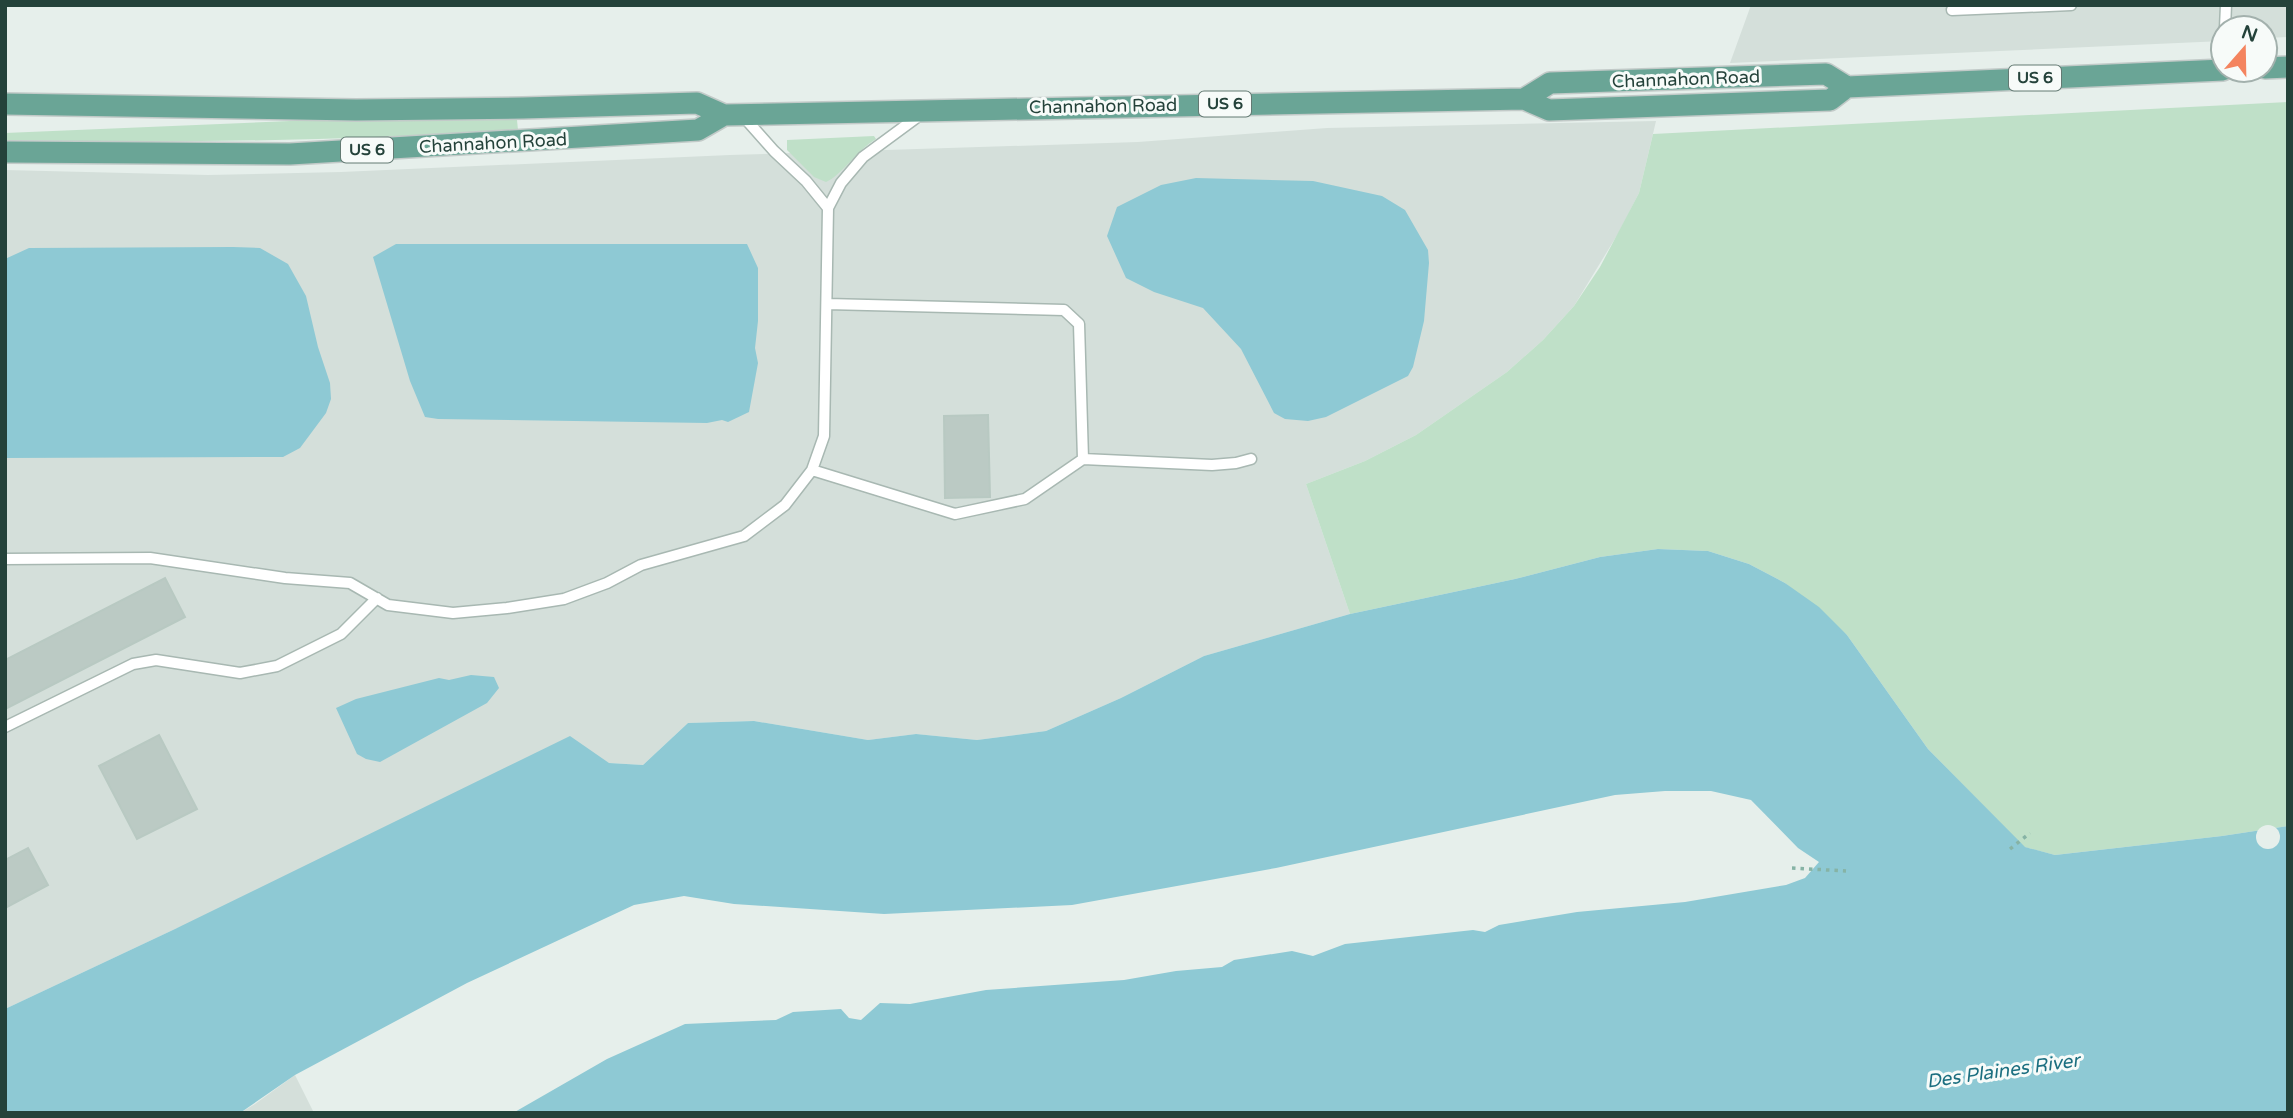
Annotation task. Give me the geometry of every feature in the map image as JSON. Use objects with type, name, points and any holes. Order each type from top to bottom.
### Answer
[{"type":"main road","name":"Channahon Road","points":[[5,104],[370,110],[697,103],[733,115],[1524,99],[1549,110],[1830,100],[1847,87],[2209,71]]},
{"type":"main road","name":"Channahon Road","points":[[5,152],[290,154],[415,148],[698,130],[733,115]]},
{"type":"lane","points":[[1952,10],[2071,5]]},
{"type":"lane","points":[[5,559],[150,558],[285,578],[350,583],[388,606],[453,612],[507,608],[564,599],[607,583],[641,565],[744,536],[785,505],[812,470],[824,436],[828,208],[841,183],[863,157],[926,110]]},
{"type":"lane","points":[[733,115],[828,208]]},
{"type":"lane","points":[[827,304],[1064,310],[1079,324],[1083,459]]},
{"type":"lane","points":[[812,470],[955,514],[1025,499],[1083,459],[1212,465],[1251,459]]},
{"type":"lane","points":[[5,727],[133,664],[156,660],[240,673],[277,666],[341,634],[377,598]]},
{"type":"path","points":[[2010,849],[2030,833]]},
{"type":"path","points":[[1791,868],[1846,871]]},
{"type":"shaded area","points":[[1751,5],[2288,5],[2288,37],[2279,37],[2279,14],[2209,14],[2209,42],[1730,63]]},
{"type":"shaded area","points":[[1656,121],[1639,193],[1619,232],[1574,306],[1543,340],[1507,372],[1416,435],[1365,461],[1306,484],[1350,614],[1204,656],[1121,698],[1046,731],[977,740],[916,734],[868,740],[754,721],[688,723],[643,765],[609,763],[175,929],[5,1009],[5,170],[208,175],[341,172],[730,155],[1138,142],[1327,128]]},
{"type":"shaded area","points":[[295,1075],[314,1113],[240,1113],[255,1104]]},
{"type":"green space","points":[[2288,102],[2288,826],[2055,855],[2024,847],[1928,749],[1847,635],[1785,583],[1749,564],[1708,551],[1658,549],[1600,557],[1515,579],[1350,614],[1306,484],[1365,461],[1416,435],[1507,372],[1543,340],[1574,306],[1600,267],[1639,193],[1653,134]]},
{"type":"green space","points":[[517,120],[518,130],[390,137],[198,141],[5,140],[5,133],[290,121]]},
{"type":"green space","points":[[874,136],[876,139],[826,182],[814,177],[787,150],[787,140]]},
{"type":"water","points":[[1196,178],[1313,181],[1382,196],[1405,210],[1428,250],[1429,263],[1424,321],[1413,367],[1408,376],[1326,417],[1308,421],[1285,419],[1274,413],[1241,349],[1203,308],[1154,292],[1126,278],[1107,236],[1117,207],[1161,185]]},
{"type":"water","points":[[396,244],[747,244],[758,268],[755,348],[758,363],[749,412],[728,422],[722,420],[707,423],[425,417],[410,381],[373,257]]},
{"type":"water","points":[[29,248],[260,248],[288,264],[306,296],[330,383],[331,399],[326,413],[300,448],[283,457],[5,458],[5,259]]},
{"type":"water","name":"Des Plaines River","points":[[1658,549],[1708,551],[1749,564],[1785,583],[1819,607],[1847,635],[1928,749],[2025,847],[2055,855],[2288,826],[2288,1113],[513,1113],[607,1059],[685,1024],[776,1020],[793,1012],[841,1009],[849,1018],[861,1020],[880,1003],[910,1004],[986,990],[1124,980],[1222,967],[1234,960],[1292,951],[1313,956],[1345,944],[1473,930],[1485,932],[1499,925],[1577,912],[1685,902],[1786,885],[1805,878],[1819,862],[1798,848],[1751,800],[1711,791],[1665,791],[1615,795],[1276,868],[1072,905],[884,914],[734,904],[684,896],[634,905],[467,983],[295,1075],[240,1113],[5,1113],[5,1009],[570,736],[609,763],[643,765],[688,723],[754,721],[868,740],[916,734],[977,740],[1046,731],[1121,698],[1204,656],[1350,614],[1515,579],[1600,557]]},
{"type":"water","points":[[471,675],[494,677],[499,688],[487,703],[380,762],[357,754],[336,708],[356,699],[439,678],[449,680]]},
{"type":"pier","points":[[2268,825],[2277,828],[2280,837],[2277,846],[2268,849],[2259,846],[2256,837],[2259,828]]},
{"type":"building","points":[[988,415],[990,497],[945,498],[944,416]]},
{"type":"building","points":[[165,578],[185,617],[5,709],[5,660]]},
{"type":"building","points":[[159,735],[197,809],[137,839],[99,766]]},
{"type":"building","points":[[28,848],[48,885],[5,908],[5,860]]}]
